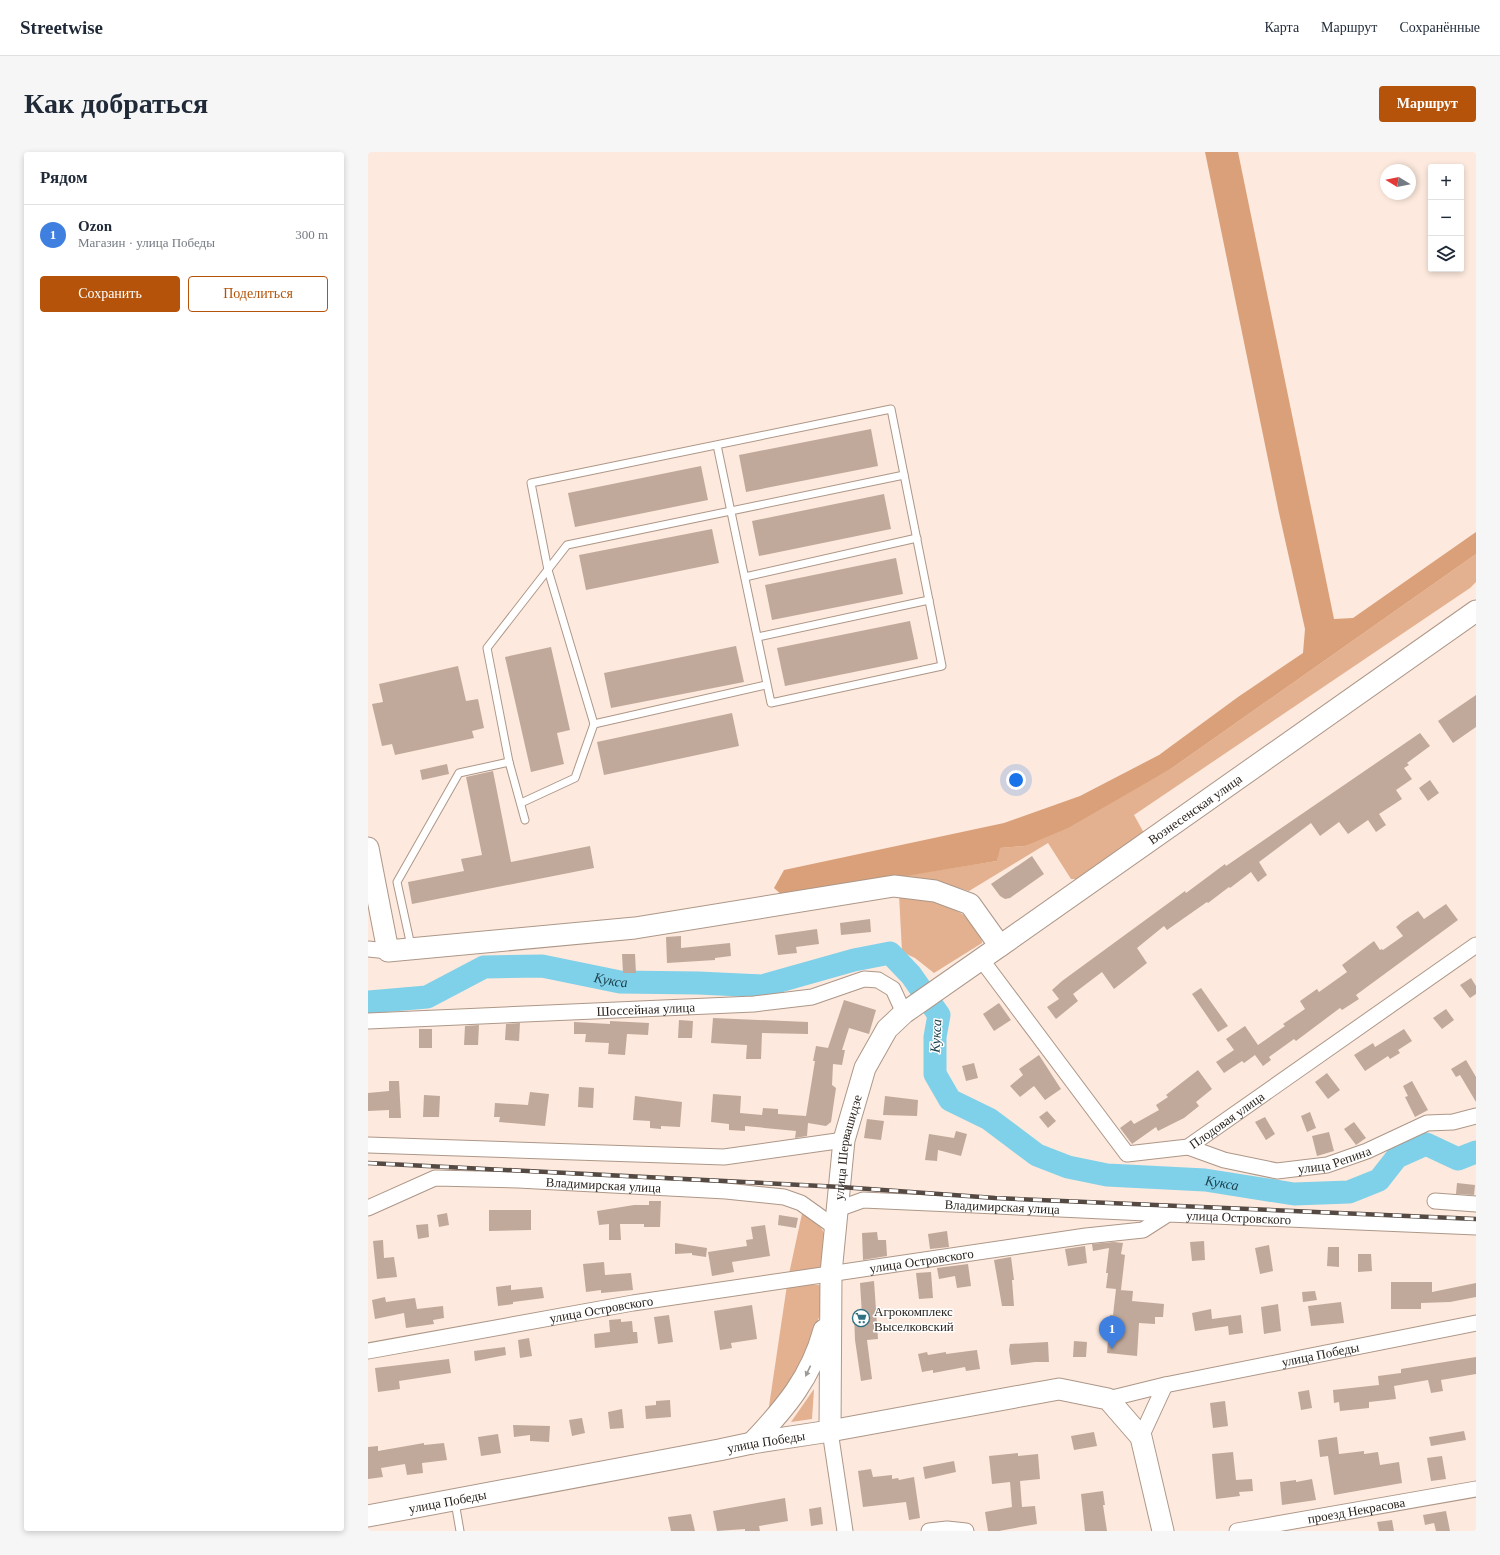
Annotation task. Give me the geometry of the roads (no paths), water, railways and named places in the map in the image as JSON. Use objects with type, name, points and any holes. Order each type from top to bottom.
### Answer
[{"type":"street","name":"Вознесенская улица","points":[[909,1009],[1476,611]]},
{"type":"street","points":[[368,848],[378,950],[411,949],[635,928],[894,886],[935,891],[970,904],[1000,946]]},
{"type":"street","name":"Плодовая улица","points":[[981,959],[1127,1154],[1188,1147],[1476,945]]},
{"type":"street","name":"Шоссейная улица","points":[[368,1021],[754,1004],[812,997],[864,979],[878,980],[892,990],[909,1009]]},
{"type":"street","name":"улица Шервашидзе","points":[[845,1531],[830,1431],[831,1273],[844,1140],[865,1068],[887,1029],[909,1009]]},
{"type":"street","name":"улица Репина","points":[[1188,1147],[1224,1160],[1277,1171],[1327,1165],[1367,1151],[1427,1122],[1453,1122],[1476,1116]]},
{"type":"street","points":[[368,1145],[724,1157],[844,1140]]},
{"type":"street","name":"Владимирская улица","points":[[368,1208],[435,1178],[518,1180],[726,1191],[784,1197],[837,1219],[863,1200],[1168,1214]]},
{"type":"street","points":[[1435,1201],[1476,1204]]},
{"type":"street","name":"улица Островского","points":[[368,1351],[633,1303],[1086,1236],[1143,1230],[1168,1214],[1476,1227]]},
{"type":"street","name":"улица Шервашидзе","points":[[752,1443],[783,1410],[804,1380],[819,1349],[830,1308]]},
{"type":"street","name":"улица Победы","points":[[368,1516],[752,1443],[830,1431],[1059,1389],[1108,1399],[1165,1385],[1476,1323]]},
{"type":"street","points":[[1141,1437],[1165,1385]]},
{"type":"street","points":[[1108,1399],[1141,1437],[1163,1531]]},
{"type":"street","name":"проезд Некрасова","points":[[1237,1531],[1476,1489]]},
{"type":"street","points":[[929,1531],[947,1529],[966,1531]]},
{"type":"lane","points":[[520,803],[575,778],[594,724],[548,570],[531,483],[891,409],[942,666],[771,703],[766,685],[758,637],[717,445]]},
{"type":"lane","points":[[525,820],[509,762],[487,648],[567,545],[904,475]]},
{"type":"lane","points":[[745,577],[917,538]]},
{"type":"lane","points":[[758,637],[929,600]]},
{"type":"lane","points":[[594,724],[766,685]]},
{"type":"lane","points":[[411,949],[397,882],[459,773],[509,762]]},
{"type":"lane","points":[[368,944],[378,950]]},
{"type":"lane","points":[[455,1500],[460,1531]]},
{"type":"waterway","name":"Кукса","points":[[368,1002],[427,997],[484,967],[542,966],[620,982],[762,986],[854,960],[890,953],[911,975],[939,1015],[935,1037],[935,1074],[950,1100],[989,1119],[1037,1155],[1068,1167],[1107,1175],[1205,1180],[1294,1194],[1349,1192],[1379,1180],[1397,1157],[1426,1144],[1458,1159],[1476,1152]]},
{"type":"railway","points":[[368,1163],[841,1187],[995,1198],[1476,1219]]},
{"type":"place","name":"Агрокомплекс Выселковский","points":[[861,1318]]},
{"type":"place","name":"Ozon","points":[[1112,1349]]}]
